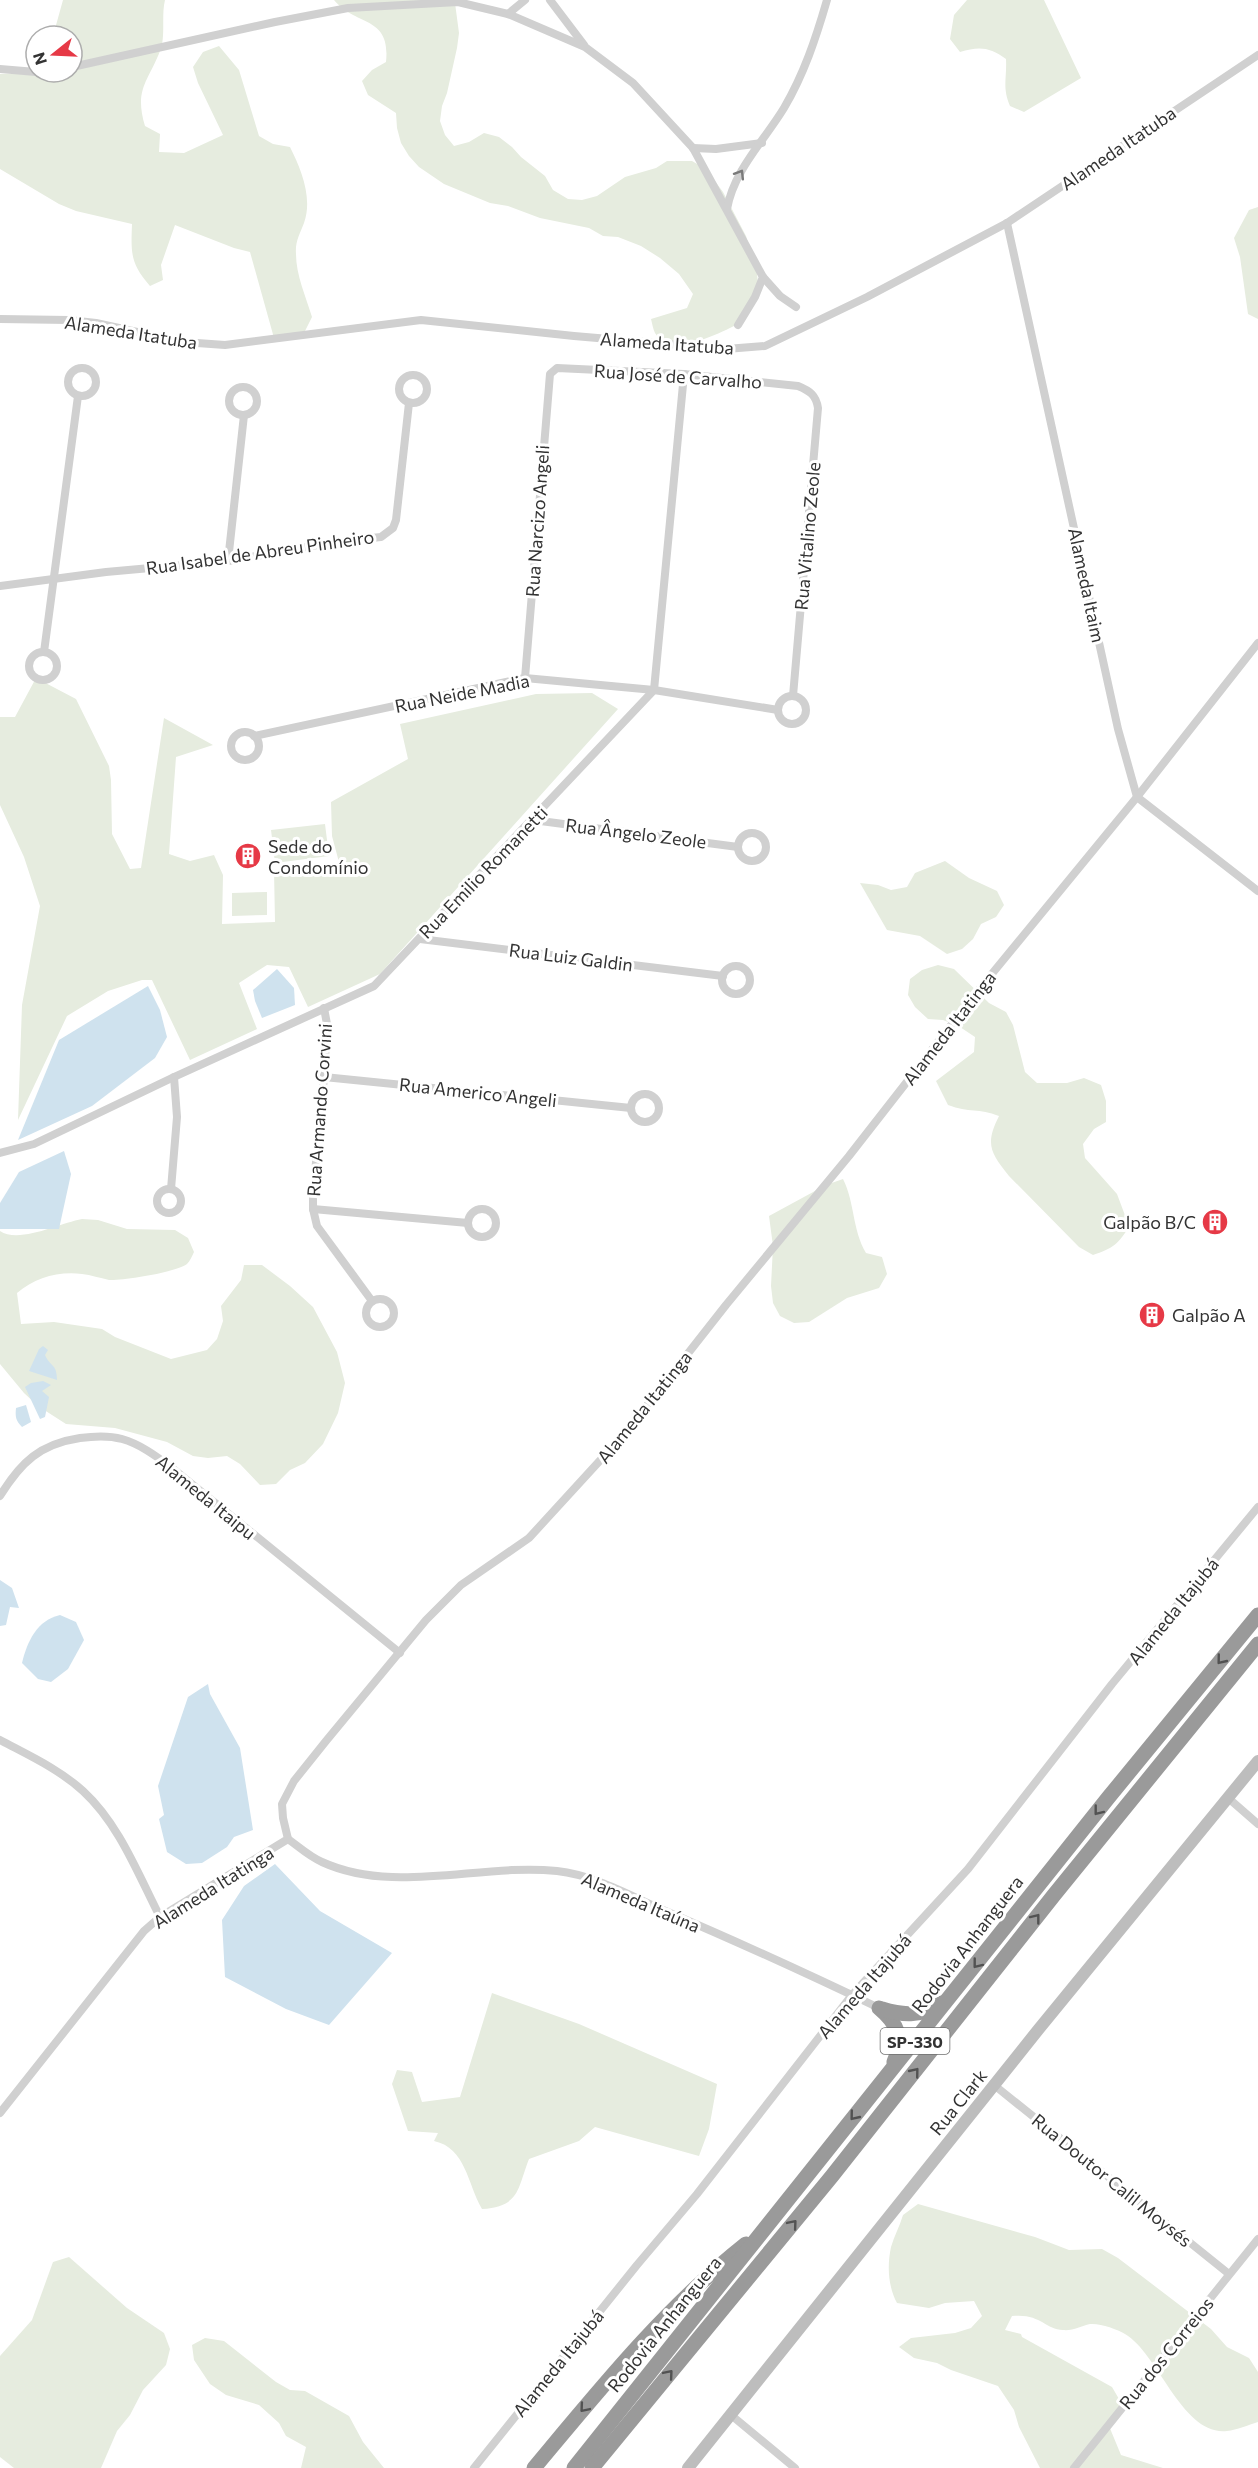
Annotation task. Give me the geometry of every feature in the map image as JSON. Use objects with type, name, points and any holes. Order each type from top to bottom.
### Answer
[{"type":"highway","name":"Rodovia Anhanguera","points":[[574,2468],[1108,1798],[1258,1615]]},
{"type":"highway","name":"Rodovia Anhanguera","points":[[592,2468],[832,2176],[1054,1895],[1258,1644]]},
{"type":"highway","points":[[879,2008],[898,2014],[916,2014],[932,2009],[949,1998]]},
{"type":"highway","points":[[879,2008],[893,2021],[900,2038],[897,2054],[889,2074]]},
{"type":"highway","points":[[534,2468],[622,2363],[725,2261],[767,2228]]},
{"type":"highway","points":[[601,2468],[632,2419]]},
{"type":"street","points":[[508,14],[525,0]]},
{"type":"street","points":[[550,0],[585,46]]},
{"type":"street","points":[[727,209],[735,183],[762,143],[800,78],[814,46],[827,0]]},
{"type":"street","points":[[84,64],[348,8],[458,2],[508,14],[585,46],[633,83],[693,148],[763,277],[780,296],[796,307]]},
{"type":"street","name":"Alameda Itatuba","points":[[0,319],[69,320],[96,323],[183,342],[225,345],[421,320],[586,338],[745,349],[765,346],[813,324],[1007,223],[1258,55]]},
{"type":"street","points":[[0,69],[24,71]]},
{"type":"street","points":[[693,148],[716,149],[762,143]]},
{"type":"street","name":"Alameda Itaim","points":[[1007,223],[1118,729],[1137,797]]},
{"type":"street","points":[[738,325],[755,297],[763,277]]},
{"type":"street","name":"Rua José de Carvalho","points":[[557,368],[684,374],[798,386]]},
{"type":"street","name":"Rua Narcizo Angeli","points":[[525,678],[548,381],[550,374],[557,368]]},
{"type":"street","points":[[654,690],[684,374]]},
{"type":"street","name":"Rua Vitalino Zeole","points":[[778,710],[781,718],[788,723],[801,720],[806,712],[804,703],[793,696],[818,408],[816,399],[811,393],[798,386]]},
{"type":"street","points":[[44,652],[78,396]]},
{"type":"street","name":"Rua Isabel de Abreu Pinheiro","points":[[0,586],[106,572],[228,561],[334,542],[381,537],[387,533],[396,520],[409,403]]},
{"type":"street","points":[[228,561],[244,415]]},
{"type":"street","name":"Alameda Itatinga","points":[[0,2113],[144,1931],[160,1917],[288,1839],[282,1804],[286,1794],[326,1741],[426,1620],[461,1585],[529,1538],[627,1431],[849,1156],[977,992],[1137,797],[1258,643]]},
{"type":"street","name":"Rua Neide Madia","points":[[254,735],[525,678],[654,690],[778,710]]},
{"type":"street","name":"Rua Emilio Romanetti","points":[[0,1153],[34,1144],[374,986],[654,690]]},
{"type":"street","points":[[778,710],[784,698],[793,696]]},
{"type":"street","points":[[1137,797],[1258,891]]},
{"type":"street","name":"Rua Ângelo Zeole","points":[[533,820],[738,847]]},
{"type":"street","name":"Rua Luiz Galdin","points":[[420,939],[723,975]]},
{"type":"street","name":"Rua Armando Corvini","points":[[324,1008],[327,1024],[314,1219],[322,1235],[372,1301]]},
{"type":"street","points":[[171,1189],[177,1117],[174,1077]]},
{"type":"street","name":"Rua Americo Angeli","points":[[324,1077],[632,1108]]},
{"type":"street","points":[[313,1209],[468,1223]]},
{"type":"street","name":"Alameda Itaipu","points":[[0,1496],[22,1466],[51,1444],[96,1435],[122,1438],[149,1451],[171,1467],[400,1653]]},
{"type":"street","name":"Alameda Itajubá","points":[[474,2468],[697,2194],[852,1995],[968,1869],[1113,1684],[1258,1507]]},
{"type":"street","points":[[0,1740],[67,1778],[93,1802],[112,1825],[160,1917]]},
{"type":"street","name":"Rua Clark","points":[[688,2468],[994,2085],[1258,1761]]},
{"type":"street","points":[[1227,1797],[1258,1824]]},
{"type":"street","name":"Alameda Itaúna","points":[[288,1839],[320,1862],[370,1876],[395,1878],[478,1871],[537,1870],[572,1873],[688,1921],[879,2008]]},
{"type":"street","name":"Rua Doutor Calil Moysés","points":[[994,2085],[1229,2274]]},
{"type":"street","name":"Rua dos Correios","points":[[1074,2468],[1258,2239]]},
{"type":"street","points":[[732,2415],[795,2468]]},
{"type":"shaded area","points":[[63,0],[165,0],[162,45],[144,86],[141,103],[145,126],[160,134],[159,152],[184,153],[223,135],[198,83],[193,67],[203,52],[219,46],[239,70],[259,136],[273,144],[290,147],[305,184],[306,213],[297,241],[296,262],[312,317],[305,331],[274,338],[250,252],[175,225],[161,265],[163,280],[150,286],[135,264],[132,224],[76,211],[59,204],[0,169],[0,74],[24,73],[24,84],[84,84],[84,24],[56,24]]},
{"type":"shaded area","points":[[334,0],[461,0],[455,3],[459,33],[440,121],[445,135],[454,146],[469,142],[484,133],[499,137],[545,176],[553,190],[568,199],[582,200],[597,196],[625,177],[656,168],[667,161],[692,161],[706,169],[723,192],[746,236],[756,266],[758,282],[743,321],[698,341],[673,344],[663,340],[655,333],[651,319],[687,308],[693,294],[679,274],[660,258],[641,246],[618,237],[603,236],[589,228],[540,218],[508,206],[490,203],[444,184],[419,167],[401,143],[396,113],[368,95],[362,81],[372,70],[386,62],[383,36],[378,29]]},
{"type":"shaded area","points":[[967,0],[1044,0],[1081,78],[1024,112],[1010,106],[1005,88],[1006,59],[995,52],[984,49],[960,52],[950,39],[954,15]]},
{"type":"shaded area","points":[[1258,207],[1258,319],[1248,314],[1240,257],[1234,238],[1249,210]]},
{"type":"shaded area","points":[[36,678],[76,699],[109,766],[112,834],[130,869],[141,868],[164,718],[213,745],[176,757],[169,854],[190,861],[214,855],[223,875],[222,924],[275,922],[274,870],[340,866],[332,836],[331,802],[408,759],[400,724],[536,694],[592,693],[618,709],[380,974],[308,1007],[289,967],[267,965],[239,983],[257,1029],[190,1060],[152,980],[142,980],[108,991],[67,1016],[18,1120],[22,1005],[40,906],[24,857],[0,805],[0,717],[15,717]]},
{"type":"shaded area","points":[[325,824],[329,856],[275,863],[271,830]]},
{"type":"shaded area","points":[[945,861],[969,878],[997,891],[1004,905],[996,917],[981,924],[973,939],[962,949],[947,954],[920,936],[887,930],[860,883],[878,885],[891,890],[907,887],[915,873]]},
{"type":"shaded area","points":[[267,892],[267,915],[232,916],[232,893]]},
{"type":"shaded area","points":[[938,965],[954,969],[989,1003],[1006,1012],[1013,1025],[1025,1072],[1037,1083],[1067,1083],[1084,1078],[1101,1085],[1106,1101],[1106,1122],[1094,1129],[1083,1144],[1085,1158],[1117,1194],[1129,1226],[1119,1241],[1110,1248],[1093,1255],[1079,1247],[1009,1176],[997,1160],[992,1148],[992,1134],[999,1116],[948,1105],[936,1081],[974,1052],[975,1037],[943,1020],[928,1019],[915,1007],[908,995],[910,979],[922,970]]},
{"type":"shaded area","points":[[843,1179],[850,1197],[861,1244],[866,1253],[882,1257],[887,1274],[879,1288],[847,1298],[809,1322],[794,1323],[780,1316],[773,1303],[771,1286],[773,1246],[769,1216],[826,1185]]},
{"type":"shaded area","points":[[82,1219],[98,1220],[127,1229],[175,1230],[188,1238],[194,1252],[187,1264],[149,1275],[109,1280],[73,1273],[39,1280],[17,1293],[21,1324],[54,1322],[102,1329],[115,1337],[171,1359],[207,1350],[217,1339],[223,1321],[221,1306],[241,1280],[244,1265],[262,1265],[313,1307],[337,1352],[345,1383],[338,1413],[323,1444],[305,1463],[290,1470],[276,1484],[260,1485],[240,1464],[227,1456],[208,1458],[193,1456],[167,1442],[115,1428],[66,1424],[38,1406],[24,1393],[0,1364],[0,1231],[8,1234],[28,1234]]},
{"type":"shaded area","points":[[492,1993],[579,2024],[717,2084],[709,2129],[699,2156],[595,2127],[579,2141],[529,2159],[519,2188],[510,2200],[504,2204],[482,2209],[459,2159],[445,2145],[434,2141],[438,2133],[408,2131],[392,2084],[397,2070],[412,2072],[422,2102],[460,2097]]},
{"type":"shaded area","points":[[918,2204],[1035,2237],[1069,2250],[1102,2249],[1118,2258],[1211,2329],[1227,2347],[1249,2358],[1258,2372],[1258,2422],[1227,2431],[1211,2429],[1197,2421],[1184,2408],[1137,2344],[1118,2330],[1090,2324],[1063,2330],[1029,2317],[1012,2316],[1005,2330],[1021,2334],[1022,2337],[1112,2387],[1119,2399],[1120,2414],[1109,2426],[1121,2455],[1163,2468],[1040,2468],[1019,2427],[1014,2410],[998,2386],[937,2363],[914,2358],[899,2347],[911,2338],[955,2333],[971,2328],[982,2316],[974,2301],[945,2303],[929,2308],[897,2303],[889,2276],[891,2247],[903,2215]]},
{"type":"shaded area","points":[[69,2257],[127,2308],[164,2333],[170,2349],[166,2365],[143,2390],[130,2415],[117,2431],[101,2468],[14,2468],[0,2457],[0,2356],[32,2320],[53,2262]]},
{"type":"shaded area","points":[[205,2338],[224,2341],[276,2382],[290,2390],[305,2391],[349,2416],[363,2442],[384,2468],[301,2468],[306,2447],[286,2436],[279,2423],[259,2405],[226,2395],[210,2384],[194,2360],[192,2345]]},
{"type":"water","points":[[277,969],[294,988],[295,1005],[262,1018],[253,990]]},
{"type":"water","points":[[148,986],[160,1010],[167,1037],[155,1058],[92,1106],[18,1140],[59,1040]]},
{"type":"water","points":[[64,1151],[71,1174],[59,1229],[0,1229],[0,1203],[19,1172]]},
{"type":"water","points":[[43,1346],[48,1350],[45,1355],[55,1368],[57,1380],[29,1371],[39,1349]]},
{"type":"water","points":[[43,1381],[51,1385],[42,1391],[49,1397],[45,1417],[40,1419],[25,1387],[31,1383]]},
{"type":"water","points":[[26,1405],[31,1422],[22,1427],[16,1419],[16,1408]]},
{"type":"water","points":[[0,1580],[12,1588],[19,1608],[10,1607],[6,1625],[0,1626]]},
{"type":"water","points":[[60,1615],[76,1622],[84,1640],[68,1669],[51,1682],[38,1679],[22,1663],[24,1655],[39,1627]]},
{"type":"water","points":[[208,1684],[210,1694],[240,1748],[253,1830],[234,1837],[227,1847],[202,1863],[186,1864],[167,1852],[159,1819],[164,1815],[158,1786],[188,1697]]},
{"type":"water","points":[[275,1864],[320,1911],[392,1953],[329,2025],[286,2009],[225,1977],[222,1920],[244,1886]]},
{"type":"place","name":"Sede do Condomínio","points":[[248,856]]},
{"type":"place","name":"Galpão B/C","points":[[1215,1222]]},
{"type":"place","name":"Galpão A","points":[[1152,1315]]}]
